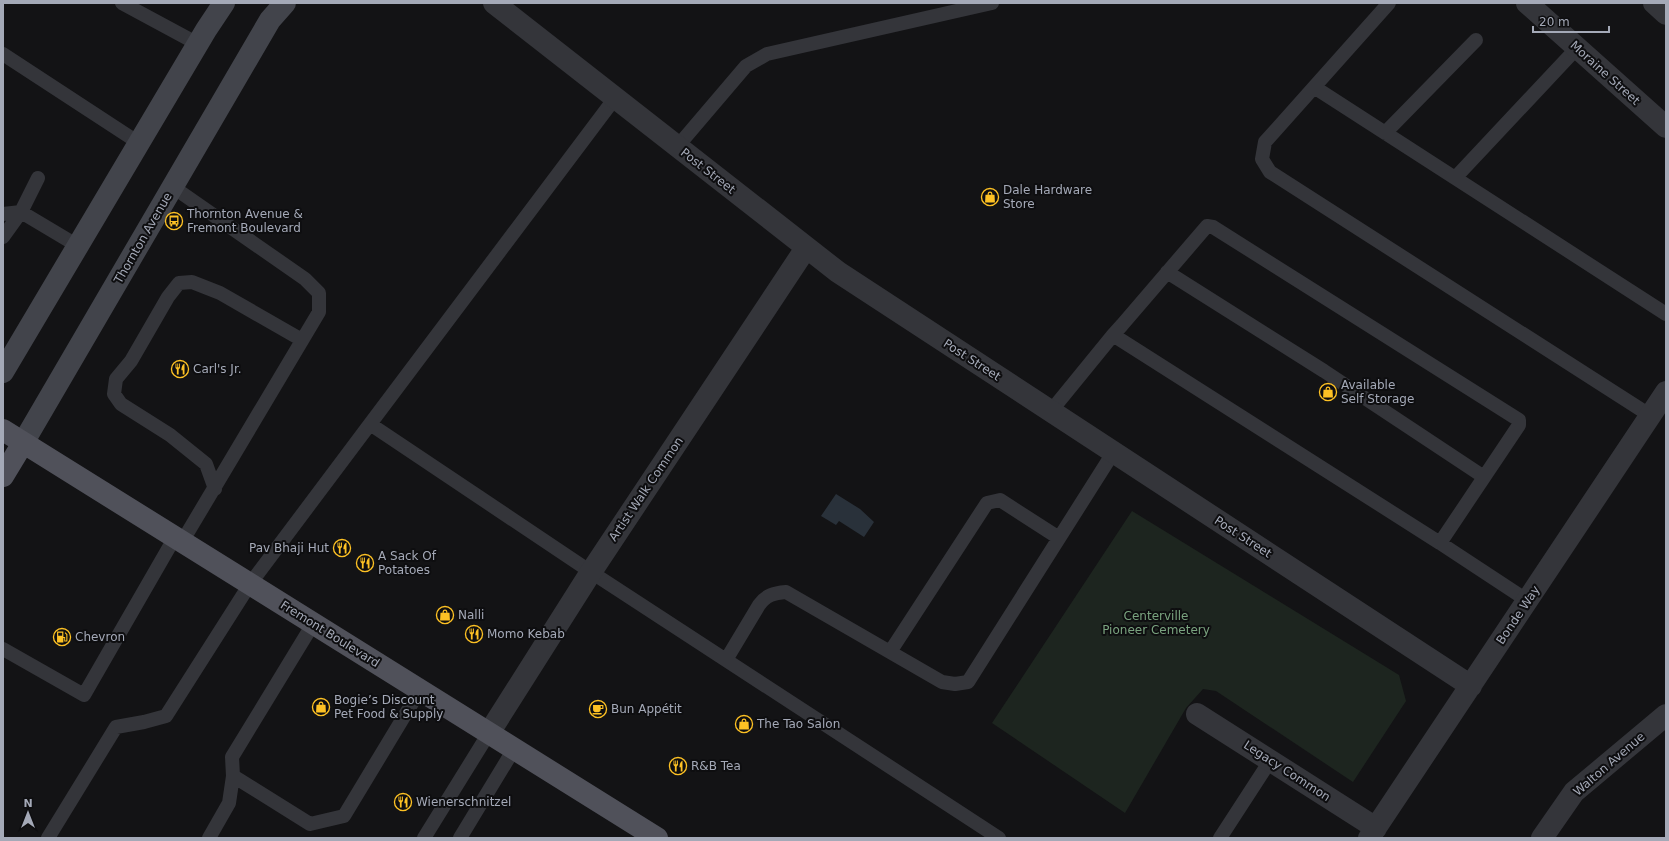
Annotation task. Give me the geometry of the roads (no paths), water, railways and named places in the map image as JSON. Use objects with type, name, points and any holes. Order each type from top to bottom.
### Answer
[{"type":"main road","name":"Fremont Boulevard","points":[[3,430],[489,733],[647,835]]},
{"type":"main road","name":"Thornton Avenue","points":[[3,476],[23,443]]},
{"type":"street","points":[[3,372],[198,44],[224,3]]},
{"type":"street","name":"Thornton Avenue","points":[[23,443],[270,20],[285,3]]},
{"type":"street","name":"Post Street","points":[[494,3],[838,272],[1471,686]]},
{"type":"street","name":"Moraine Street","points":[[1528,3],[1666,127]]},
{"type":"street","points":[[1654,3],[1666,14]]},
{"type":"street","name":"Artist Walk Common","points":[[489,733],[591,572],[806,248]]},
{"type":"street","name":"Bonde Way","points":[[1373,833],[1528,602],[1666,392]]},
{"type":"street","name":"Legacy Common","points":[[1197,714],[1270,761],[1373,833]]},
{"type":"street","name":"Walton Avenue","points":[[1542,838],[1574,792],[1666,715]]},
{"type":"lane","points":[[122,3],[198,44]]},
{"type":"lane","points":[[677,147],[746,66],[767,54],[992,3]]},
{"type":"lane","points":[[1389,3],[1265,142],[1262,159],[1270,172],[1651,416]]},
{"type":"lane","points":[[1385,134],[1476,40]]},
{"type":"lane","points":[[1455,178],[1577,48]]},
{"type":"lane","points":[[3,54],[139,143]]},
{"type":"lane","points":[[1314,87],[1666,314]]},
{"type":"lane","points":[[48,838],[116,727],[166,716],[250,584],[615,98]]},
{"type":"lane","points":[[3,236],[21,212],[38,178]]},
{"type":"lane","points":[[3,649],[84,695],[178,540],[215,489],[319,312],[319,293],[305,279],[173,186]]},
{"type":"lane","points":[[3,214],[21,212],[78,246]]},
{"type":"lane","points":[[1051,411],[1113,335],[1201,232],[1207,226],[1213,227],[1519,420],[1519,424],[1440,543]]},
{"type":"lane","points":[[1166,272],[1324,371],[1484,477]]},
{"type":"lane","points":[[215,489],[206,464],[170,435],[121,404],[114,394],[116,379],[131,361],[168,297],[179,283],[192,282],[220,293],[302,340]]},
{"type":"lane","points":[[1113,335],[1440,543],[1528,602]]},
{"type":"lane","points":[[370,424],[591,572],[999,838]]},
{"type":"lane","points":[[726,660],[758,605],[765,597],[775,593],[786,592],[942,682],[955,684],[968,682],[1114,452]]},
{"type":"lane","points":[[890,652],[987,504],[1000,500],[1059,538]]},
{"type":"lane","points":[[209,838],[229,803],[233,776],[232,757],[313,624]]},
{"type":"lane","points":[[233,776],[310,824],[344,816],[420,690]]},
{"type":"lane","points":[[424,838],[489,733]]},
{"type":"lane","points":[[460,838],[514,749]]},
{"type":"lane","points":[[1220,838],[1270,761]]},
{"type":"place","name":"Dale Hardware Store","points":[[990,197]]},
{"type":"place","name":"Thornton Avenue & Fremont Boulevard","points":[[174,221]]},
{"type":"place","name":"Carl's Jr.","points":[[180,369]]},
{"type":"place","name":"Available Self Storage","points":[[1328,392]]},
{"type":"place","name":"Pav Bhaji Hut","points":[[342,548]]},
{"type":"place","name":"A Sack Of Potatoes","points":[[365,563]]},
{"type":"place","name":"Nalli","points":[[445,615]]},
{"type":"place","name":"Momo Kebab","points":[[474,634]]},
{"type":"place","name":"Chevron","points":[[62,637]]},
{"type":"place","name":"Bogie’s Discount Pet Food & Supply","points":[[321,707]]},
{"type":"place","name":"Bun Appétit","points":[[598,709]]},
{"type":"place","name":"The Tao Salon","points":[[744,724]]},
{"type":"place","name":"R&B Tea","points":[[678,766]]},
{"type":"place","name":"Wienerschnitzel","points":[[403,802]]},
{"type":"park label","name":"Centerville Pioneer Cemetery","points":[[1156,623]]}]
